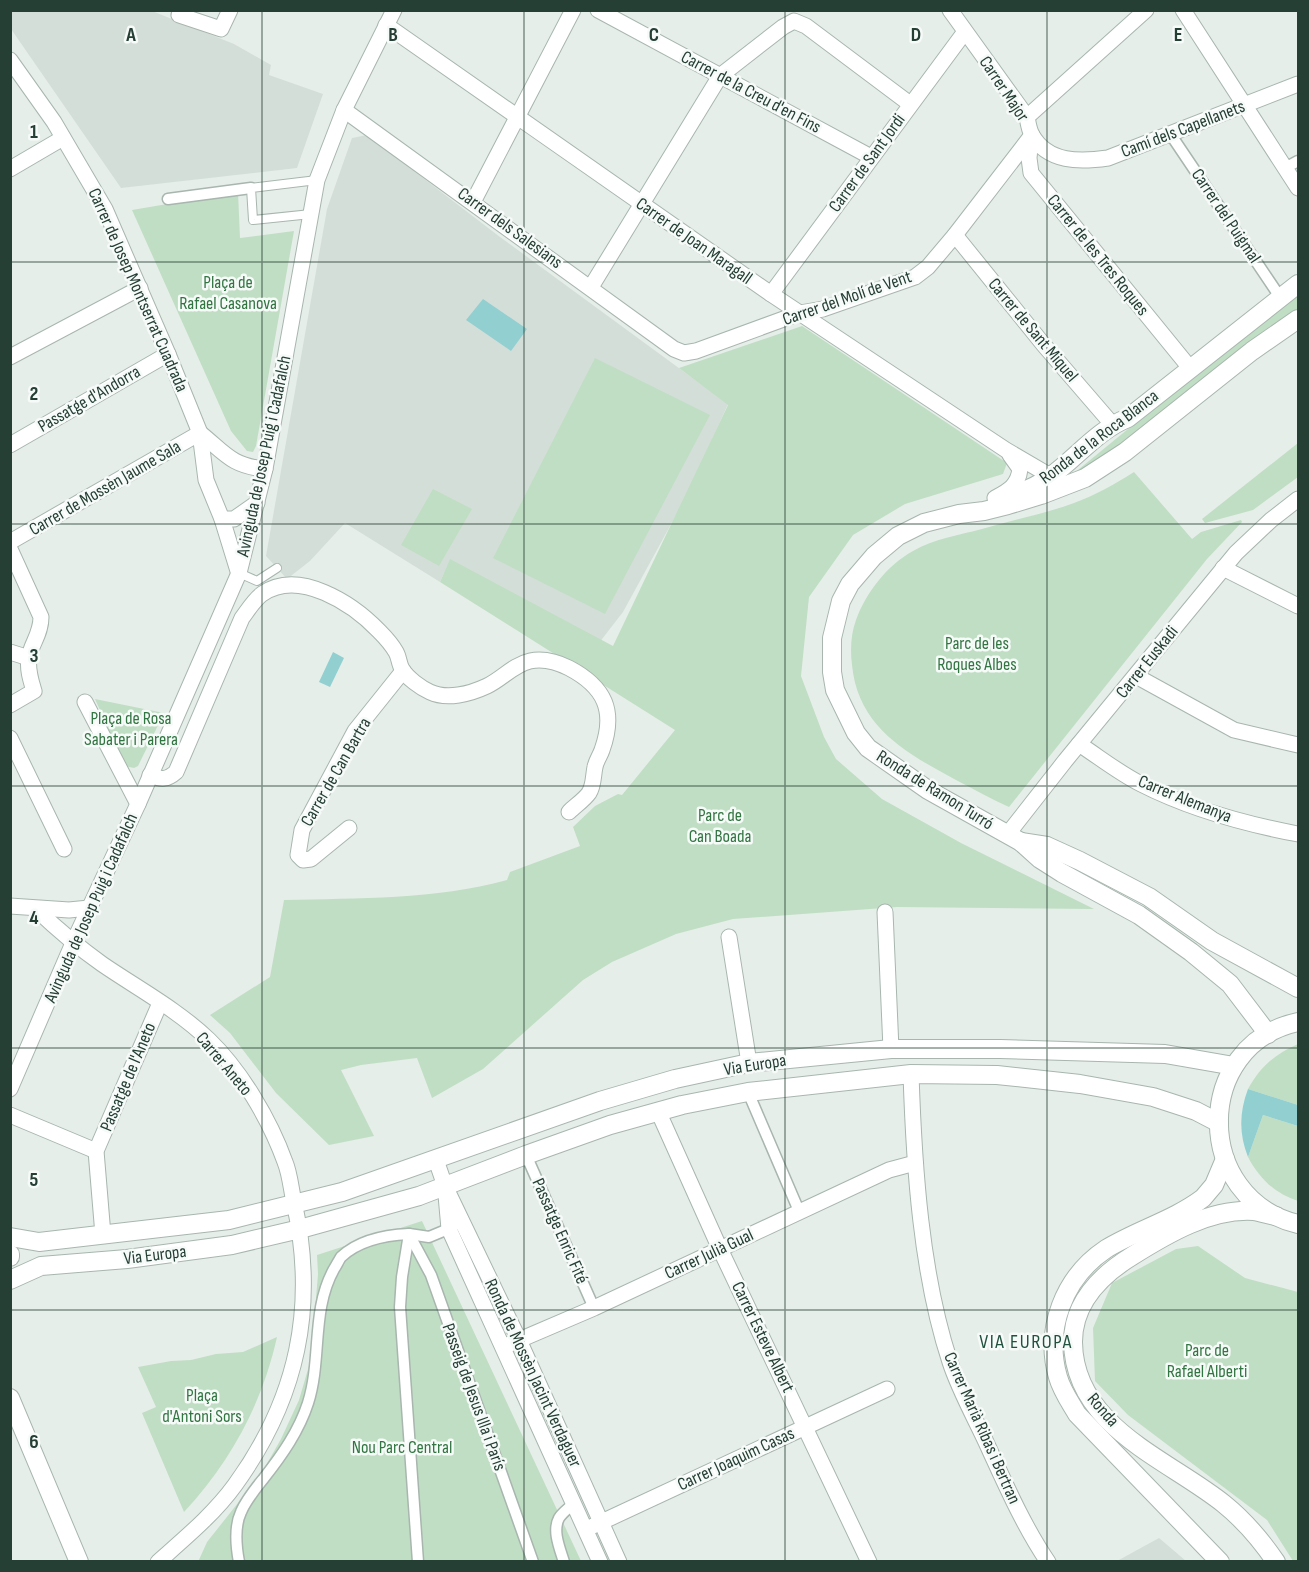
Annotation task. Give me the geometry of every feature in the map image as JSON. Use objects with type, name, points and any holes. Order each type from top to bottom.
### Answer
[{"type":"street","points":[[179,15],[221,28],[230,10]]},
{"type":"street","name":"Avinguda de Josep Puig i Cadafalch","points":[[10,1089],[239,573],[265,469],[317,180],[344,110],[394,10]]},
{"type":"street","points":[[473,202],[573,10]]},
{"type":"street","name":"Carrer de la Creu d'en Fins","points":[[598,10],[871,157]]},
{"type":"street","name":"Carrer Major","points":[[950,10],[964,33],[1027,117],[1032,135],[1047,152],[1065,159]]},
{"type":"street","points":[[1027,117],[1146,10]]},
{"type":"street","points":[[1183,10],[1243,105],[1292,164],[1299,188]]},
{"type":"street","points":[[591,287],[720,76],[783,27],[794,21],[806,26],[910,104]]},
{"type":"street","name":"Carrer de Joan Maragall","points":[[386,25],[771,294],[1006,450],[1049,476],[1070,485]]},
{"type":"street","name":"Carrer de Sant Jordi","points":[[771,294],[964,33]]},
{"type":"street","name":"Carrer de Josep Montserrat Cuadrada","points":[[10,60],[54,122],[105,209],[200,433],[206,480],[222,519],[239,573]]},
{"type":"street","name":"Camí dels Capellanets","points":[[1065,159],[1083,161],[1108,158],[1299,84]]},
{"type":"street","name":"Carrer dels Salesians","points":[[344,110],[674,349]]},
{"type":"street","name":"Carrer del Molí de Vent","points":[[674,349],[684,353],[696,351],[800,313],[823,309],[915,278],[928,267],[955,235],[1032,135]]},
{"type":"street","name":"Carrer de les Tres Roques","points":[[1032,135],[1029,158],[1031,173],[1190,368]]},
{"type":"street","name":"Carrer del Puigmal","points":[[1171,135],[1280,297]]},
{"type":"street","points":[[10,169],[63,138]]},
{"type":"street","points":[[168,199],[251,188]]},
{"type":"street","name":"Carrer de Sant Miquel","points":[[955,235],[1043,344],[1112,424]]},
{"type":"street","name":"Ronda de la Roca Blanca","points":[[959,514],[981,502],[1024,490],[1049,476],[1112,424],[1128,418],[1299,284]]},
{"type":"street","points":[[10,357],[140,288]]},
{"type":"street","name":"Ronda de la Roca Blanca","points":[[959,514],[1008,505],[1070,485],[1099,470],[1252,351],[1299,310]]},
{"type":"street","name":"Ronda de la Roca Blanca","points":[[1252,351],[1299,319]]},
{"type":"street","name":"Passatge d'Andorra","points":[[10,445],[168,354]]},
{"type":"street","name":"Carrer de Josep Montserrat Cuadrada","points":[[200,433],[217,446],[224,455],[237,463],[249,468],[265,469]]},
{"type":"street","name":"Carrer de Mossèn Jaume Sala","points":[[10,542],[200,433]]},
{"type":"street","name":"Carrer de Joan Maragall","points":[[995,498],[1010,490],[1019,477],[1020,469],[1006,450]]},
{"type":"street","name":"Carrer Euskadi","points":[[1014,839],[1079,744],[1222,568],[1271,520],[1299,499]]},
{"type":"street","points":[[222,519],[234,519],[257,503]]},
{"type":"street","name":"Ronda de Ramon Turró","points":[[959,514],[924,523],[904,532],[887,544],[859,572],[846,592],[835,620],[832,638],[832,672],[835,690],[856,733],[868,748],[928,790],[1014,839],[1062,873],[1138,915],[1191,952],[1230,984],[1268,1034]]},
{"type":"street","points":[[10,549],[40,618],[39,634],[29,658],[34,691],[10,705]]},
{"type":"street","points":[[1222,568],[1299,606]]},
{"type":"street","points":[[150,775],[159,779],[169,778],[176,772],[242,618],[262,594],[288,585],[301,586],[338,598],[359,613],[380,631],[396,652],[403,671],[422,687],[441,696],[456,696],[488,686],[514,668],[528,661],[537,660],[556,662],[590,681],[601,693],[606,706],[608,721],[606,736],[595,766],[593,785],[588,795],[569,812]]},
{"type":"street","points":[[10,652],[29,658]]},
{"type":"street","name":"Carrer de Can Bartra","points":[[349,828],[311,859],[303,860],[298,855],[302,830],[355,731],[403,671]]},
{"type":"street","points":[[1136,676],[1234,730],[1299,745]]},
{"type":"street","points":[[85,702],[138,804]]},
{"type":"street","points":[[10,738],[64,849]]},
{"type":"street","name":"Carrer Alemanya","points":[[1079,744],[1140,784],[1251,825],[1299,834]]},
{"type":"street","name":"Ronda de Ramon Turró","points":[[1014,839],[1047,846],[1149,897],[1212,941],[1299,988]]},
{"type":"street","points":[[10,906],[69,910],[89,908]]},
{"type":"street","name":"Carrer Aneto","points":[[36,909],[73,943],[209,1040],[244,1083],[267,1121],[286,1163],[294,1203]]},
{"type":"street","points":[[885,912],[891,1049]]},
{"type":"street","points":[[729,937],[749,1063]]},
{"type":"street","name":"Passatge de l'Aneto","points":[[103,1235],[96,1151],[160,1003]]},
{"type":"street","points":[[1299,1022],[1268,1034],[1250,1048],[1234,1066],[1225,1084],[1218,1124],[1225,1160],[1233,1177],[1245,1193],[1259,1206],[1276,1216],[1299,1224]]},
{"type":"street","name":"Via Europa","points":[[10,1237],[39,1242],[229,1221],[342,1192],[600,1101],[675,1079],[749,1063],[891,1049],[1000,1049],[1165,1054],[1234,1066]]},
{"type":"street","name":"Via Europa","points":[[10,1280],[41,1266],[127,1259],[232,1245],[300,1229],[419,1196],[610,1125],[658,1111],[748,1092],[911,1074],[997,1075],[1080,1084],[1153,1097],[1196,1111],[1218,1124]]},
{"type":"street","name":"Carrer Marià Ribas i Bertran","points":[[911,1074],[915,1163],[921,1219],[934,1298],[950,1363],[1010,1492],[1034,1540],[1048,1562]]},
{"type":"street","points":[[748,1092],[799,1211]]},
{"type":"street","name":"Carrer Esteve Albert","points":[[658,1111],[720,1249],[869,1562]]},
{"type":"street","name":"Passatge de l'Aneto","points":[[10,1115],[96,1151]]},
{"type":"street","name":"Passatge Enric Fité","points":[[525,1155],[594,1308]]},
{"type":"street","name":"Ronda de Mossèn Jacint Verdaguer","points":[[436,1160],[445,1186],[519,1340],[619,1562]]},
{"type":"street","points":[[1220,1562],[1077,1414],[1058,1378],[1054,1344],[1055,1328],[1061,1305],[1074,1279],[1085,1267],[1107,1248],[1203,1198],[1214,1185],[1225,1160]]},
{"type":"street","name":"Carrer Julià Gual","points":[[502,1347],[594,1308],[889,1170],[915,1163]]},
{"type":"street","name":"Ronda de Mossèn Jacint Verdaguer","points":[[445,1186],[449,1229],[600,1562]]},
{"type":"street","points":[[158,1562],[196,1529],[235,1486],[268,1432],[283,1397],[300,1337],[305,1275],[300,1229],[294,1203]]},
{"type":"street","name":"Ronda","points":[[1276,1216],[1254,1211],[1221,1214],[1202,1220],[1156,1242],[1107,1273],[1096,1284],[1084,1300],[1073,1333],[1077,1372],[1094,1406],[1159,1461],[1200,1487],[1241,1519],[1263,1543],[1276,1562]]},
{"type":"street","points":[[239,1562],[235,1544],[240,1513],[296,1433],[308,1403],[316,1364],[324,1292],[341,1258],[364,1242],[387,1235],[409,1234],[429,1237],[464,1223]]},
{"type":"street","points":[[409,1234],[400,1307],[418,1562]]},
{"type":"street","name":"Passeig de Jesus Illa i París","points":[[409,1234],[431,1275],[532,1562]]},
{"type":"street","name":"Carrer Joaquim Casas","points":[[585,1530],[887,1389]]},
{"type":"street","points":[[10,1398],[79,1562]]},
{"type":"street","points":[[564,1562],[556,1527],[559,1517],[573,1504]]},
{"type":"lane","points":[[311,214],[253,220],[251,188],[317,180]]},
{"type":"lane","points":[[239,573],[256,581],[277,568]]},
{"type":"shaded area","points":[[10,11],[152,11],[234,44],[271,65],[269,75],[323,94],[297,168],[121,188],[11,29]]},
{"type":"shaded area","points":[[367,135],[500,237],[728,404],[687,495],[623,612],[599,643],[450,560],[440,582],[345,523],[310,561],[287,579],[266,556],[327,209],[352,138]]},
{"type":"shaded area","points":[[1159,1538],[1186,1561],[1117,1561]]},
{"type":"green space","name":"Plaça de Rafael Casanova","points":[[238,192],[240,238],[294,231],[256,446],[253,452],[247,451],[231,431],[132,210]]},
{"type":"green space","points":[[1298,296],[1298,308],[1284,322],[1112,457],[1073,474],[1238,339]]},
{"type":"green space","name":"Parc de Can Boada","points":[[802,326],[1007,463],[1003,474],[905,504],[853,535],[809,597],[801,676],[824,737],[836,759],[882,799],[961,843],[1094,909],[897,907],[733,919],[676,934],[612,962],[583,980],[483,1069],[432,1098],[417,1058],[361,1065],[341,1070],[374,1136],[329,1145],[276,1093],[230,1033],[210,1015],[270,977],[284,900],[424,895],[480,887],[507,880],[510,872],[580,846],[573,827],[595,806],[618,794],[622,795],[675,730],[440,582],[450,559],[613,646],[728,405],[679,368]]},
{"type":"green space","points":[[595,358],[710,415],[605,614],[493,558]]},
{"type":"green space","points":[[1298,443],[1298,477],[1253,510],[1205,523],[1202,519]]},
{"type":"green space","name":"Parc de les Roques Albes","points":[[1134,472],[1192,539],[1201,532],[1241,520],[1242,522],[1207,559],[1009,807],[920,759],[888,736],[874,722],[864,705],[856,687],[851,653],[853,630],[860,610],[886,572],[903,557],[929,543],[1074,503]]},
{"type":"green space","points":[[433,489],[472,509],[439,566],[401,545]]},
{"type":"green space","name":"Plaça de Rosa Sabater i Parera","points":[[95,699],[164,713],[138,766],[134,768],[125,766]]},
{"type":"green space","points":[[1298,1044],[1298,1105],[1248,1089],[1269,1062]]},
{"type":"green space","points":[[1263,1115],[1298,1126],[1298,1201],[1268,1184],[1248,1157]]},
{"type":"green space","name":"Nou Parc Central","points":[[422,1221],[581,1561],[198,1562],[207,1542],[261,1474],[281,1439],[299,1400],[311,1359],[318,1274],[317,1255]]},
{"type":"green space","name":"Parc de Rafael Alberti","points":[[1198,1246],[1245,1278],[1298,1292],[1298,1561],[1293,1561],[1267,1520],[1128,1415],[1095,1381],[1093,1328],[1112,1283],[1176,1249]]},
{"type":"green space","name":"Plaça d'Antoni Sors","points":[[277,1337],[263,1385],[242,1430],[216,1473],[184,1512],[142,1413],[156,1407],[138,1367],[191,1360],[216,1354],[243,1352]]},
{"type":"water","points":[[483,299],[527,329],[511,351],[466,320]]},
{"type":"water","points":[[333,652],[344,658],[330,687],[319,682]]},
{"type":"water","points":[[1248,1089],[1298,1105],[1298,1126],[1263,1115],[1248,1157],[1241,1123]]},
{"type":"district","name":"VIA EUROPA","points":[[1026,1342]]}]
